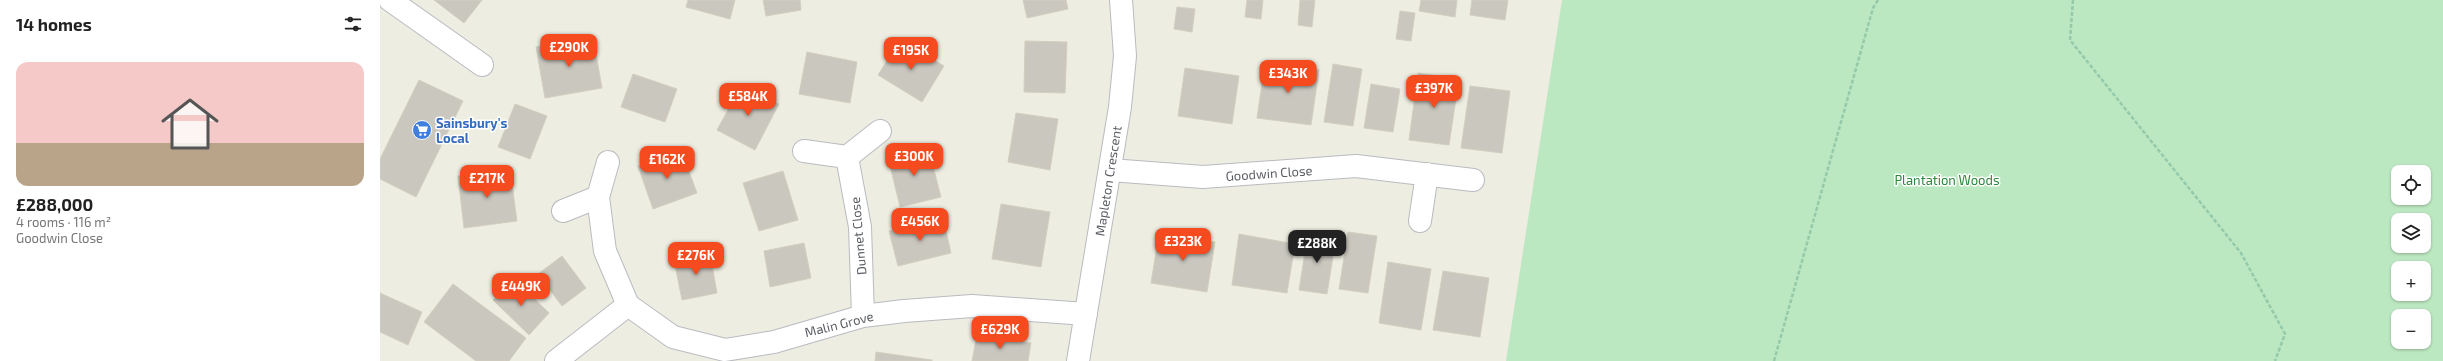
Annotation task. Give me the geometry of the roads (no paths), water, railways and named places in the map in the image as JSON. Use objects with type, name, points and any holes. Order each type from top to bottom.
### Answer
[{"type":"street","points":[[390,0],[482,65]]},
{"type":"street","name":"Mapleton Crescent","points":[[1078,361],[1120,107],[1125,56],[1121,0]]},
{"type":"street","points":[[804,151],[848,158],[880,131]]},
{"type":"street","name":"Dunnet Close","points":[[848,158],[860,227],[863,316]]},
{"type":"street","points":[[556,361],[628,305],[605,251],[598,197],[608,162]]},
{"type":"street","name":"Goodwin Close","points":[[1110,170],[1203,177],[1356,166],[1473,180]]},
{"type":"street","points":[[1420,221],[1427,174]]},
{"type":"street","points":[[563,211],[598,197]]},
{"type":"street","name":"Malin Grove","points":[[628,305],[673,337],[725,350],[774,342],[863,316],[972,306],[1086,314]]},
{"type":"place","name":"Sainsbury's Local","points":[[422,130]]},
{"type":"park label","name":"Plantation Woods","points":[[1947,180]]}]
